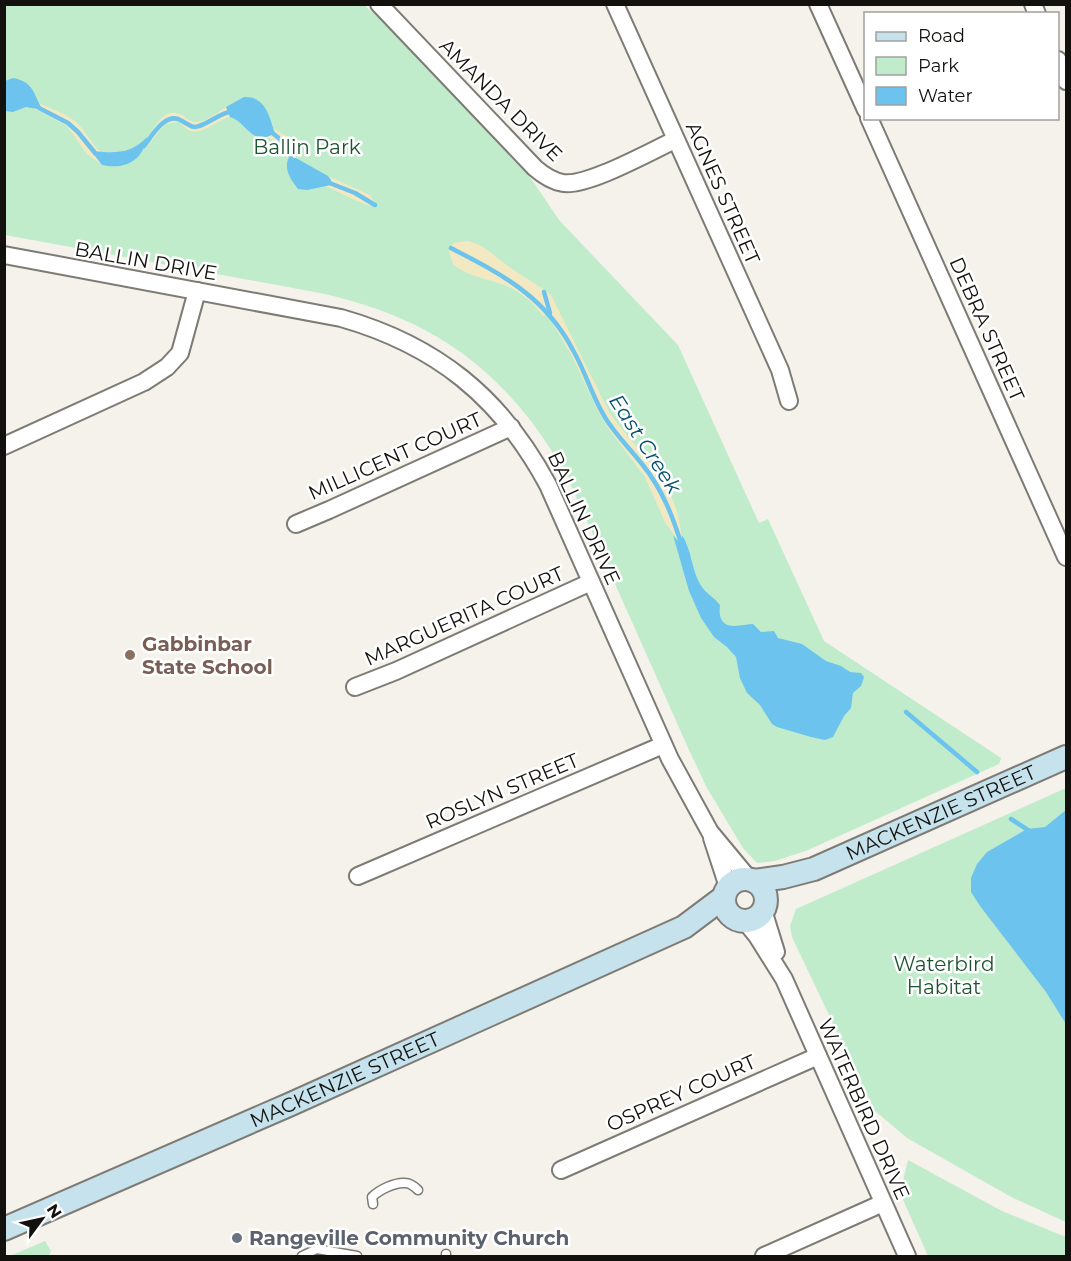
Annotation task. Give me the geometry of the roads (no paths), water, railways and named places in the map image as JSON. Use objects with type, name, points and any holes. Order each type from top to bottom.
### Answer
[{"type":"main road","name":"MACKENZIE STREET","points":[[4,1229],[291,1104],[684,927],[745,899],[783,878],[814,869],[1066,757]]},
{"type":"street","name":"AMANDA DRIVE","points":[[379,4],[535,168],[548,178],[563,183],[586,181],[675,140]]},
{"type":"street","name":"AGNES STREET","points":[[615,4],[780,370],[789,401]]},
{"type":"street","points":[[818,4],[864,106]]},
{"type":"street","points":[[1059,63],[1066,81]]},
{"type":"street","name":"DEBRA STREET","points":[[870,120],[1066,557]]},
{"type":"street","name":"BALLIN DRIVE","points":[[4,255],[341,318],[387,333],[416,347],[450,369],[488,400],[536,462],[548,485],[663,745],[745,899]]},
{"type":"street","points":[[4,446],[144,382],[167,367],[180,353],[197,291]]},
{"type":"street","name":"MILLICENT COURT","points":[[296,524],[511,427]]},
{"type":"street","name":"MARGUERITA COURT","points":[[355,687],[396,671],[591,582]]},
{"type":"street","name":"ROSLYN STREET","points":[[358,876],[663,745]]},
{"type":"street","name":"WATERBIRD DRIVE","points":[[745,899],[784,979],[907,1257]]},
{"type":"street","name":"OSPREY COURT","points":[[561,1170],[818,1056]]},
{"type":"street","points":[[764,1257],[883,1203]]},
{"type":"lane","points":[[373,1204],[372,1197],[376,1193],[394,1185],[405,1183],[418,1190]]},
{"type":"lane","points":[[302,1257],[317,1249],[357,1257]]},
{"type":"water","points":[[13,78],[30,86],[43,110],[26,107],[13,112],[5,111],[5,81]]},
{"type":"water","points":[[244,97],[257,100],[262,104],[269,115],[275,134],[260,138],[230,117],[226,107]]},
{"type":"water","points":[[147,137],[142,152],[132,162],[125,165],[102,165],[91,151],[121,152],[141,143]]},
{"type":"water","points":[[296,158],[328,176],[331,185],[307,190],[298,189],[287,167],[288,159]]},
{"type":"water","points":[[673,535],[681,545],[682,535],[697,578],[704,590],[720,605],[720,615],[725,624],[734,626],[753,624],[761,632],[774,631],[778,638],[802,644],[826,661],[850,672],[861,673],[864,677],[861,686],[853,693],[851,708],[833,737],[825,740],[777,727],[772,724],[760,705],[747,693],[740,678],[736,657],[714,637],[701,618],[689,591]]},
{"type":"water","points":[[1066,810],[1066,1024],[1046,992],[980,906],[971,892],[971,878],[977,864],[987,852],[1027,829],[1045,827]]},
{"type":"waterway","name":"East Creek","points":[[39,108],[68,123],[95,153]]},
{"type":"waterway","name":"East Creek","points":[[144,146],[155,131],[170,119],[197,127],[233,111]]},
{"type":"waterway","name":"East Creek","points":[[270,131],[286,144],[293,164]]},
{"type":"waterway","name":"East Creek","points":[[327,182],[355,193],[375,205]]},
{"type":"waterway","name":"East Creek","points":[[451,248],[505,278],[550,316],[574,352],[608,422],[642,464],[662,494],[683,550]]},
{"type":"waterway","points":[[544,292],[550,313]]},
{"type":"waterway","name":"East Creek","points":[[906,712],[977,772]]},
{"type":"waterway","name":"East Creek","points":[[1011,819],[1031,832]]},
{"type":"place","name":"Gabbinbar State School","points":[[130,655]]},
{"type":"place","name":"Rangeville Community Church","points":[[237,1238]]},
{"type":"park label","name":"Ballin Park","points":[[307,147]]},
{"type":"park label","name":"Waterbird Habitat","points":[[944,976]]}]
